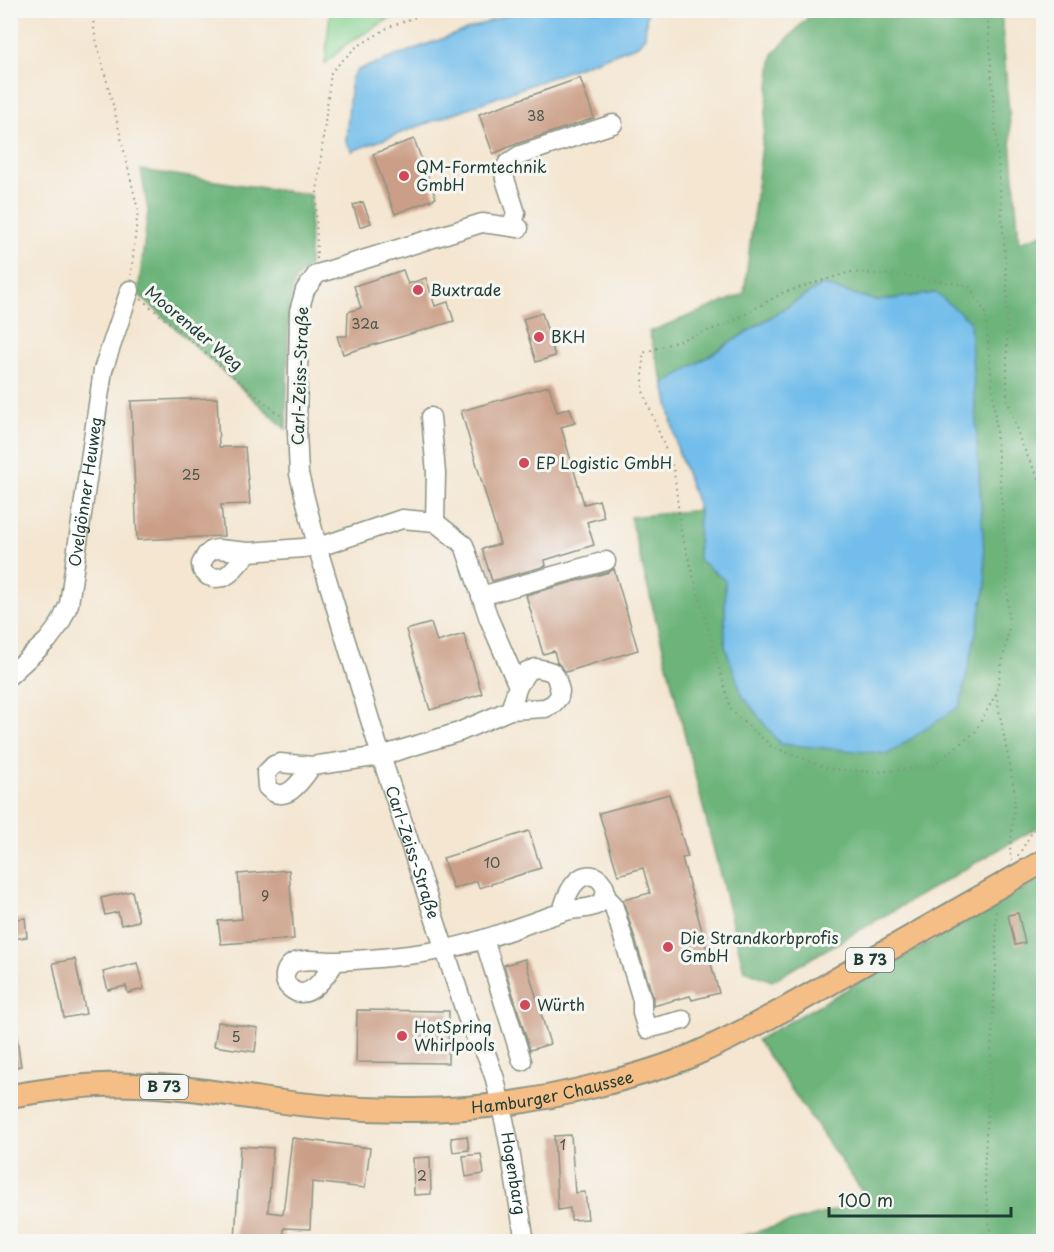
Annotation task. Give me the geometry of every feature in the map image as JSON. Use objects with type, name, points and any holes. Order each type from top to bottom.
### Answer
[{"type":"main road","name":"Hamburger Chaussee","points":[[10,1096],[65,1088],[136,1085],[202,1090],[291,1103],[372,1110],[433,1110],[501,1105],[564,1094],[621,1080],[693,1055],[783,1010],[1044,861]]},
{"type":"street","points":[[317,274],[482,224],[516,228],[516,213],[505,179],[504,170],[508,163],[520,155],[613,124]]},
{"type":"street","name":"Carl-Zeiss-Straße","points":[[317,274],[305,290],[299,311],[298,474],[317,546],[381,756],[469,1024],[488,1060],[501,1105]]},
{"type":"street","name":"Ovelgönner Heuweg","points":[[10,675],[48,640],[60,624],[69,604],[103,370],[130,290]]},
{"type":"street","points":[[431,417],[436,473],[435,522]]},
{"type":"street","points":[[249,552],[317,546],[402,519],[435,522],[464,544],[489,619],[518,686]]},
{"type":"street","points":[[481,596],[606,561]]},
{"type":"street","points":[[312,766],[381,756],[459,732],[510,710],[545,708],[559,697],[559,683],[552,672],[536,668],[527,671],[518,686],[510,710]]},
{"type":"street","points":[[336,961],[427,953],[463,946],[562,912],[596,906],[605,896],[602,880],[588,874],[575,881],[562,912]]},
{"type":"street","points":[[605,896],[613,904],[642,1000],[642,1013],[647,1029],[682,1020]]},
{"type":"street","points":[[484,939],[522,1061]]},
{"type":"street","name":"Hogenbarg","points":[[501,1105],[525,1242]]},
{"type":"path","name":"Moorender Weg","points":[[92,10],[95,35],[138,210],[130,290],[297,430]]},
{"type":"path","points":[[317,274],[316,200],[331,72],[355,48],[389,27],[434,10]]},
{"type":"path","points":[[987,10],[1007,286],[1007,399],[1022,445],[1044,489]]},
{"type":"path","points":[[996,694],[975,732],[931,768],[876,772],[829,769],[771,746],[731,710],[681,532],[674,471],[644,391],[644,353],[730,323],[782,293],[850,272],[917,277],[969,286],[985,312],[1006,555],[1009,628],[996,694],[1015,794],[1010,851]]},
{"type":"path","points":[[1014,864],[1044,812]]},
{"type":"path","points":[[991,1242],[984,1172],[996,966],[996,888]]},
{"type":"green space","points":[[330,10],[414,11],[387,20],[348,43],[325,64]]},
{"type":"green space","points":[[814,11],[1001,11],[1019,242],[1043,234],[1043,824],[772,981],[744,970],[630,517],[699,510],[698,559],[725,580],[725,646],[936,293],[877,301],[822,285],[664,384],[649,332],[744,294],[773,54]]},
{"type":"green space","points":[[141,170],[311,195],[309,266],[295,280],[289,306],[286,429],[138,294],[148,211]]},
{"type":"green space","points":[[1043,878],[1043,1241],[719,1242],[869,1201],[757,1040]]},
{"type":"water","points":[[520,10],[647,11],[645,36],[638,45],[352,151],[346,141],[351,79],[358,70]]},
{"type":"water","points":[[822,285],[877,301],[936,293],[970,321],[986,586],[960,706],[888,754],[780,744],[742,695],[725,646],[725,580],[698,559],[699,510],[677,447],[664,384]]},
{"type":"building","points":[[580,78],[594,118],[493,154],[479,114]]},
{"type":"building","name":"QM-Formtechnik GmbH","points":[[414,139],[436,198],[395,214],[373,154]]},
{"type":"building","points":[[363,202],[371,223],[360,227],[353,205]]},
{"type":"building","points":[[403,270],[408,284],[426,278],[435,306],[448,302],[454,321],[343,354],[337,336],[347,336],[348,312],[361,308],[354,286]]},
{"type":"building","name":"BKH","points":[[542,313],[555,356],[536,362],[523,319]]},
{"type":"building","name":"EP Logistic GmbH","points":[[549,386],[557,412],[570,408],[575,423],[561,427],[584,504],[599,500],[604,517],[587,522],[594,545],[545,560],[546,566],[492,581],[482,549],[500,544],[461,411]]},
{"type":"building","points":[[217,398],[219,447],[245,447],[250,504],[221,505],[224,536],[137,540],[131,401]]},
{"type":"building","points":[[614,569],[638,650],[566,672],[557,662],[554,651],[543,654],[526,595]]},
{"type":"building","points":[[431,623],[437,642],[464,634],[482,694],[430,710],[406,630]]},
{"type":"building","name":"Die Strandkorbprofis GmbH","points":[[669,794],[688,857],[682,858],[719,993],[692,1000],[690,996],[653,1006],[653,997],[623,900],[650,893],[643,868],[618,875],[599,813]]},
{"type":"building","points":[[529,831],[541,868],[479,888],[477,881],[453,889],[443,858]]},
{"type":"building","points":[[289,870],[294,939],[221,944],[218,921],[242,919],[238,874]]},
{"type":"building","points":[[132,891],[139,921],[121,925],[118,912],[105,915],[101,898]]},
{"type":"building","points":[[1018,913],[1025,943],[1015,945],[1008,915]]},
{"type":"building","points":[[25,918],[27,937],[10,939],[10,920]]},
{"type":"building","points":[[75,959],[86,1014],[64,1018],[53,963]]},
{"type":"building","name":"Würth","points":[[525,959],[550,1044],[530,1050],[504,965]]},
{"type":"building","points":[[137,963],[144,989],[128,993],[126,986],[108,990],[103,972]]},
{"type":"building","name":"HotSpring Whirlpools","points":[[357,1010],[449,1011],[448,1063],[356,1062]]},
{"type":"building","points":[[218,1022],[258,1028],[255,1052],[214,1046]]},
{"type":"building","points":[[16,1032],[21,1066],[10,1068],[10,1033]]},
{"type":"building","points":[[571,1135],[575,1193],[585,1192],[588,1219],[571,1220],[570,1208],[558,1210],[554,1136]]},
{"type":"building","points":[[467,1136],[469,1150],[453,1152],[451,1138]]},
{"type":"building","points":[[292,1138],[370,1148],[365,1188],[312,1182],[310,1229],[284,1228],[283,1240],[255,1238],[255,1242],[235,1242],[240,1146],[273,1148],[268,1212],[283,1214]]},
{"type":"building","points":[[481,1154],[484,1174],[466,1177],[463,1156]]},
{"type":"building","points":[[430,1157],[431,1194],[414,1195],[413,1158]]},
{"type":"place","name":"QM-Formtechnik GmbH","points":[[404,176]]},
{"type":"place","name":"Buxtrade","points":[[418,290]]},
{"type":"place","name":"BKH","points":[[539,337]]},
{"type":"place","name":"EP Logistic GmbH","points":[[524,463]]},
{"type":"place","name":"Die Strandkorbprofis GmbH","points":[[668,947]]},
{"type":"place","name":"Würth","points":[[525,1005]]},
{"type":"place","name":"HotSpring Whirlpools","points":[[402,1036]]}]
